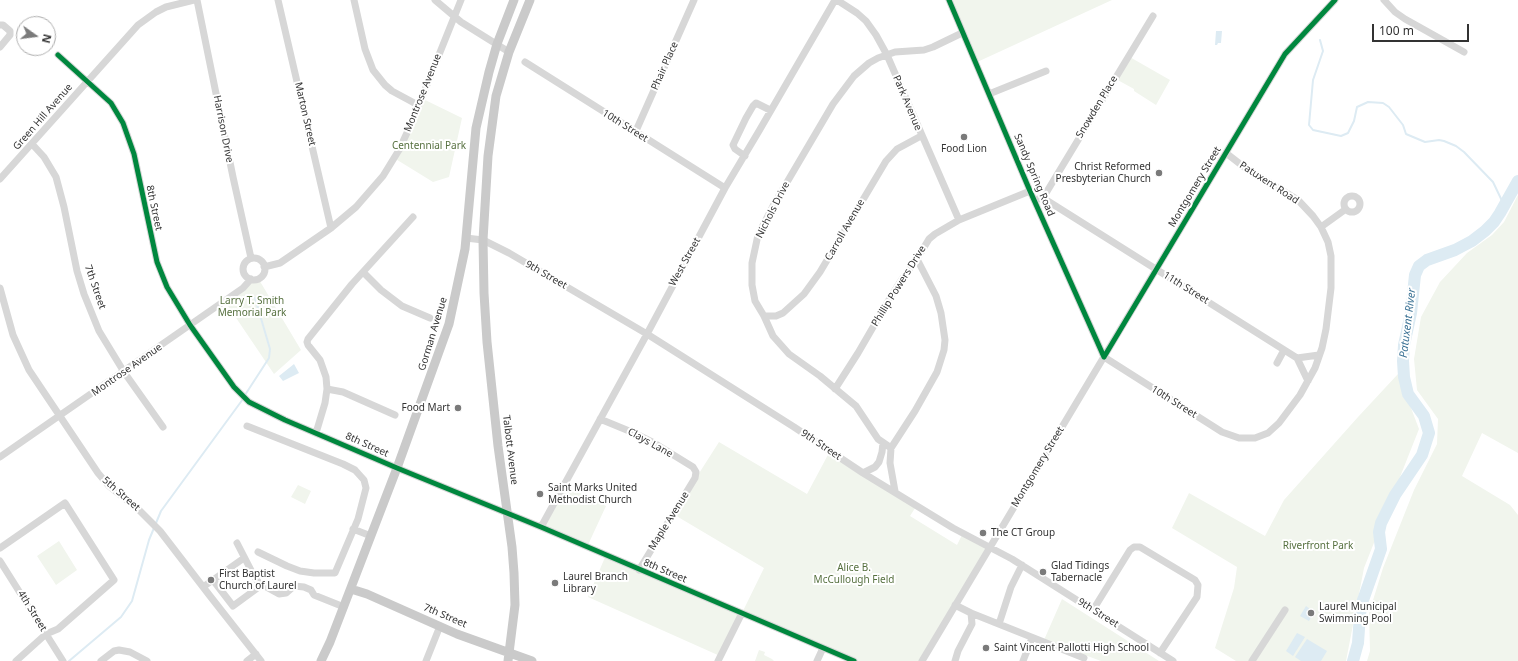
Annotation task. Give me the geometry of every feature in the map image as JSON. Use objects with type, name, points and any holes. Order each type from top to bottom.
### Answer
[{"type":"main road","name":"Gorman Avenue","points":[[321,661],[344,607],[398,468],[449,324],[462,267],[466,238],[476,128],[497,44],[514,0]]},
{"type":"main road","points":[[483,240],[486,182],[496,96],[510,52],[530,0]]},
{"type":"main road","name":"Talbott Avenue","points":[[483,240],[484,293],[488,348],[498,446],[513,560],[515,605],[509,657]]},
{"type":"main road","name":"7th Street","points":[[351,589],[367,594],[509,657],[532,661]]},
{"type":"street","name":"Green Hill Avenue","points":[[0,179],[138,25],[148,17],[166,7],[195,0]]},
{"type":"street","name":"Harrison Drive","points":[[195,0],[251,258]]},
{"type":"street","name":"Marton Street","points":[[278,0],[331,228]]},
{"type":"street","points":[[354,0],[365,49],[373,70],[392,91],[418,105]]},
{"type":"street","points":[[435,0],[455,16],[510,52]]},
{"type":"street","name":"Montrose Avenue","points":[[264,267],[280,263],[331,228],[356,207],[383,176],[398,150],[418,105],[461,0]]},
{"type":"street","name":"Phair Place","points":[[635,133],[694,0]]},
{"type":"street","name":"Park Avenue","points":[[836,0],[857,13],[866,21],[887,55],[921,136],[959,220]]},
{"type":"street","name":"West Street","points":[[540,527],[647,334],[725,188],[836,0]]},
{"type":"street","name":"Sandy Spring Road","points":[[948,0],[1030,192],[1104,357]]},
{"type":"street","name":"Montgomery Street","points":[[922,661],[991,548],[1285,54],[1335,0]]},
{"type":"street","points":[[1384,0],[1405,20],[1464,52]]},
{"type":"street","name":"Snowden Place","points":[[1043,198],[1153,16]]},
{"type":"street","points":[[0,25],[3,25],[10,31],[10,34],[0,47]]},
{"type":"street","name":"Nichols Drive","points":[[891,448],[883,443],[856,406],[820,376],[789,354],[768,329],[764,316],[755,301],[751,275],[754,249],[765,221],[815,134],[842,90],[854,76],[869,63],[887,55],[895,52],[924,50],[962,33]]},
{"type":"street","name":"8th Street","points":[[58,55],[111,103],[118,113],[127,132],[134,154],[158,262],[172,298],[234,388],[249,402],[267,412],[316,433],[854,661]]},
{"type":"street","name":"10th Street","points":[[525,62],[635,133],[725,188]]},
{"type":"street","points":[[989,94],[1046,71]]},
{"type":"street","points":[[745,156],[735,149],[733,145],[753,106],[758,103],[770,110]]},
{"type":"street","name":"Carroll Avenue","points":[[764,316],[776,316],[783,313],[804,294],[820,272],[886,161],[897,149],[921,136]]},
{"type":"street","name":"7th Street","points":[[32,144],[44,157],[56,177],[77,271],[84,294],[99,331],[124,372],[163,427]]},
{"type":"street","name":"Patuxent Road","points":[[1226,154],[1244,167],[1298,200],[1314,216],[1321,227],[1328,242],[1331,256],[1331,282],[1327,322],[1315,368],[1293,405],[1274,429],[1262,436],[1248,439]]},
{"type":"street","name":"Phillip Powers Drive","points":[[835,389],[898,285],[917,259],[929,239],[959,220],[1030,192]]},
{"type":"street","points":[[1034,200],[1043,198]]},
{"type":"street","name":"11th Street","points":[[1043,198],[1297,358]]},
{"type":"street","points":[[1321,227],[1346,209]]},
{"type":"street","points":[[316,433],[322,416],[327,389],[324,368],[320,360],[308,345],[308,339],[363,272],[413,217]]},
{"type":"street","name":"9th Street","points":[[466,238],[483,240],[520,259],[647,334],[794,427],[863,473],[953,528],[1022,565],[1173,661]]},
{"type":"street","points":[[251,258],[258,259],[264,267],[263,274],[261,276],[251,279],[246,275],[243,269],[245,262],[251,258]]},
{"type":"street","points":[[895,492],[890,463],[891,448],[915,411],[937,372],[944,350],[944,332],[941,312],[936,296],[917,259]]},
{"type":"street","points":[[363,272],[402,306],[430,318]]},
{"type":"street","name":"Montrose Avenue","points":[[0,457],[244,288],[251,279]]},
{"type":"street","name":"5th Street","points":[[0,288],[12,335],[29,370],[59,417],[104,481],[150,519],[262,661]]},
{"type":"street","points":[[1278,363],[1284,350]]},
{"type":"street","points":[[1308,381],[1297,358],[1319,355]]},
{"type":"street","name":"10th Street","points":[[1104,357],[1222,432],[1239,438],[1248,439]]},
{"type":"street","points":[[327,389],[342,392],[395,415]]},
{"type":"street","name":"Clays Lane","points":[[600,419],[654,443],[692,467],[696,472]]},
{"type":"street","points":[[247,426],[355,470],[361,475],[366,488],[358,520],[336,573],[304,572],[287,566],[258,552]]},
{"type":"street","points":[[863,473],[876,467],[882,452],[883,443]]},
{"type":"street","name":"Maple Avenue","points":[[639,570],[695,478],[696,472]]},
{"type":"street","points":[[0,548],[65,503],[114,580],[58,629],[52,633],[46,634],[16,661]]},
{"type":"street","points":[[353,530],[371,536]]},
{"type":"street","points":[[237,543],[259,583],[279,594],[286,593],[294,586],[304,588],[344,607]]},
{"type":"street","points":[[1093,610],[1130,550],[1134,548],[1140,548],[1195,580],[1198,585],[1197,597],[1160,653]]},
{"type":"street","points":[[203,587],[244,558]]},
{"type":"street","name":"4th Street","points":[[0,561],[63,661]]},
{"type":"street","points":[[999,624],[1011,587],[1022,565]]},
{"type":"street","points":[[213,580],[233,606],[263,584]]},
{"type":"street","points":[[956,605],[1032,638],[1084,658]]},
{"type":"street","points":[[1252,661],[1285,610]]},
{"type":"street","points":[[955,661],[961,645],[972,624],[971,612]]},
{"type":"street","points":[[718,661],[742,613]]},
{"type":"street","points":[[426,661],[440,626]]},
{"type":"street","points":[[1023,661],[1032,638]]},
{"type":"street","points":[[817,661],[823,648]]},
{"type":"street","points":[[101,661],[119,650],[130,652],[147,661]]},
{"type":"street","points":[[247,661],[256,654]]},
{"type":"green space","points":[[949,0],[1112,0],[975,63]]},
{"type":"green space","points":[[1128,56],[1170,80],[1156,105],[1134,91],[1134,89],[1114,78]]},
{"type":"green space","name":"Centennial Park","points":[[421,98],[462,118],[449,177],[433,182],[394,158]]},
{"type":"green space","points":[[1518,195],[1518,453],[1482,433],[1462,476],[1510,505],[1518,515],[1518,661],[1367,661],[1370,651],[1369,613],[1383,568],[1414,490],[1437,444],[1438,419],[1417,390],[1414,359],[1421,317],[1440,282],[1467,253],[1492,235],[1504,222]]},
{"type":"green space","name":"Larry T. Smith Memorial Park","points":[[258,278],[301,350],[274,374],[224,300],[251,279]]},
{"type":"green space","name":"Riverfront Park","points":[[1398,374],[1419,429],[1364,568],[1346,661],[1236,661],[1215,648],[1234,588],[1237,567],[1172,528],[1189,493],[1265,536],[1284,500]]},
{"type":"green space","name":"Alice B. McCullough Field","points":[[719,442],[807,494],[830,451],[917,505],[910,516],[957,545],[963,533],[991,547],[922,661],[854,661],[742,613],[764,568],[673,514]]},
{"type":"green space","points":[[298,485],[311,491],[305,504],[291,497]]},
{"type":"green space","points":[[564,485],[606,506],[587,547],[541,527]]},
{"type":"green space","points":[[59,541],[77,570],[56,585],[37,556]]},
{"type":"green space","points":[[606,555],[742,613],[720,656],[588,597]]},
{"type":"green space","points":[[1062,599],[1159,661],[1101,661],[1044,640]]},
{"type":"green space","points":[[759,650],[765,652],[764,655],[774,661],[755,661]]},
{"type":"shaded area","points":[[1216,31],[1222,31],[1221,43],[1215,45]]},
{"type":"shaded area","points":[[294,364],[299,373],[283,381],[279,376]]},
{"type":"shaded area","points":[[1306,606],[1314,612],[1309,621],[1300,616]]},
{"type":"shaded area","points":[[1297,633],[1305,637],[1293,656],[1286,651]]},
{"type":"shaded area","points":[[1307,639],[1327,651],[1321,661],[1301,661],[1295,657]]},
{"type":"waterway","points":[[1320,40],[1323,51],[1313,80],[1309,125],[1313,130],[1341,136],[1348,133],[1354,121],[1357,107],[1368,102],[1383,103],[1389,107],[1403,125],[1406,134],[1425,142],[1439,140],[1444,141],[1456,146],[1464,152],[1493,182],[1504,205]]},
{"type":"waterway","name":"Patuxent River","points":[[1353,661],[1358,643],[1362,603],[1381,549],[1379,532],[1381,523],[1395,495],[1422,455],[1429,433],[1424,416],[1408,394],[1404,377],[1404,345],[1411,313],[1415,275],[1419,266],[1427,260],[1455,250],[1472,241],[1485,231],[1500,213],[1518,181]]},
{"type":"waterway","points":[[245,395],[269,358],[270,349],[255,298]]},
{"type":"waterway","points":[[69,661],[121,617],[132,601],[149,540],[161,511],[243,399]]},
{"type":"cycle path","points":[[949,0],[1030,191],[1104,357]]},
{"type":"cycle path","points":[[1104,357],[1285,54],[1335,0]]},
{"type":"cycle path","points":[[58,55],[111,103],[123,123],[134,154],[157,262],[167,287],[190,325],[234,387],[249,402],[285,420],[397,468],[541,527],[854,661]]},
{"type":"place","name":"Food Lion","points":[[964,137]]},
{"type":"place","name":"Christ Reformed Presbyterian Church","points":[[1159,173]]},
{"type":"place","name":"Food Mart","points":[[458,408]]},
{"type":"place","name":"Saint Marks United Methodist Church","points":[[540,494]]},
{"type":"place","name":"The CT Group","points":[[983,533]]},
{"type":"place","name":"Glad Tidings Tabernacle","points":[[1043,572]]},
{"type":"place","name":"First Baptist Church of Laurel","points":[[211,580]]},
{"type":"place","name":"Laurel Branch Library","points":[[555,583]]},
{"type":"place","name":"Laurel Municipal Swimming Pool","points":[[1311,613]]},
{"type":"place","name":"Saint Vincent Pallotti High School","points":[[986,648]]}]
